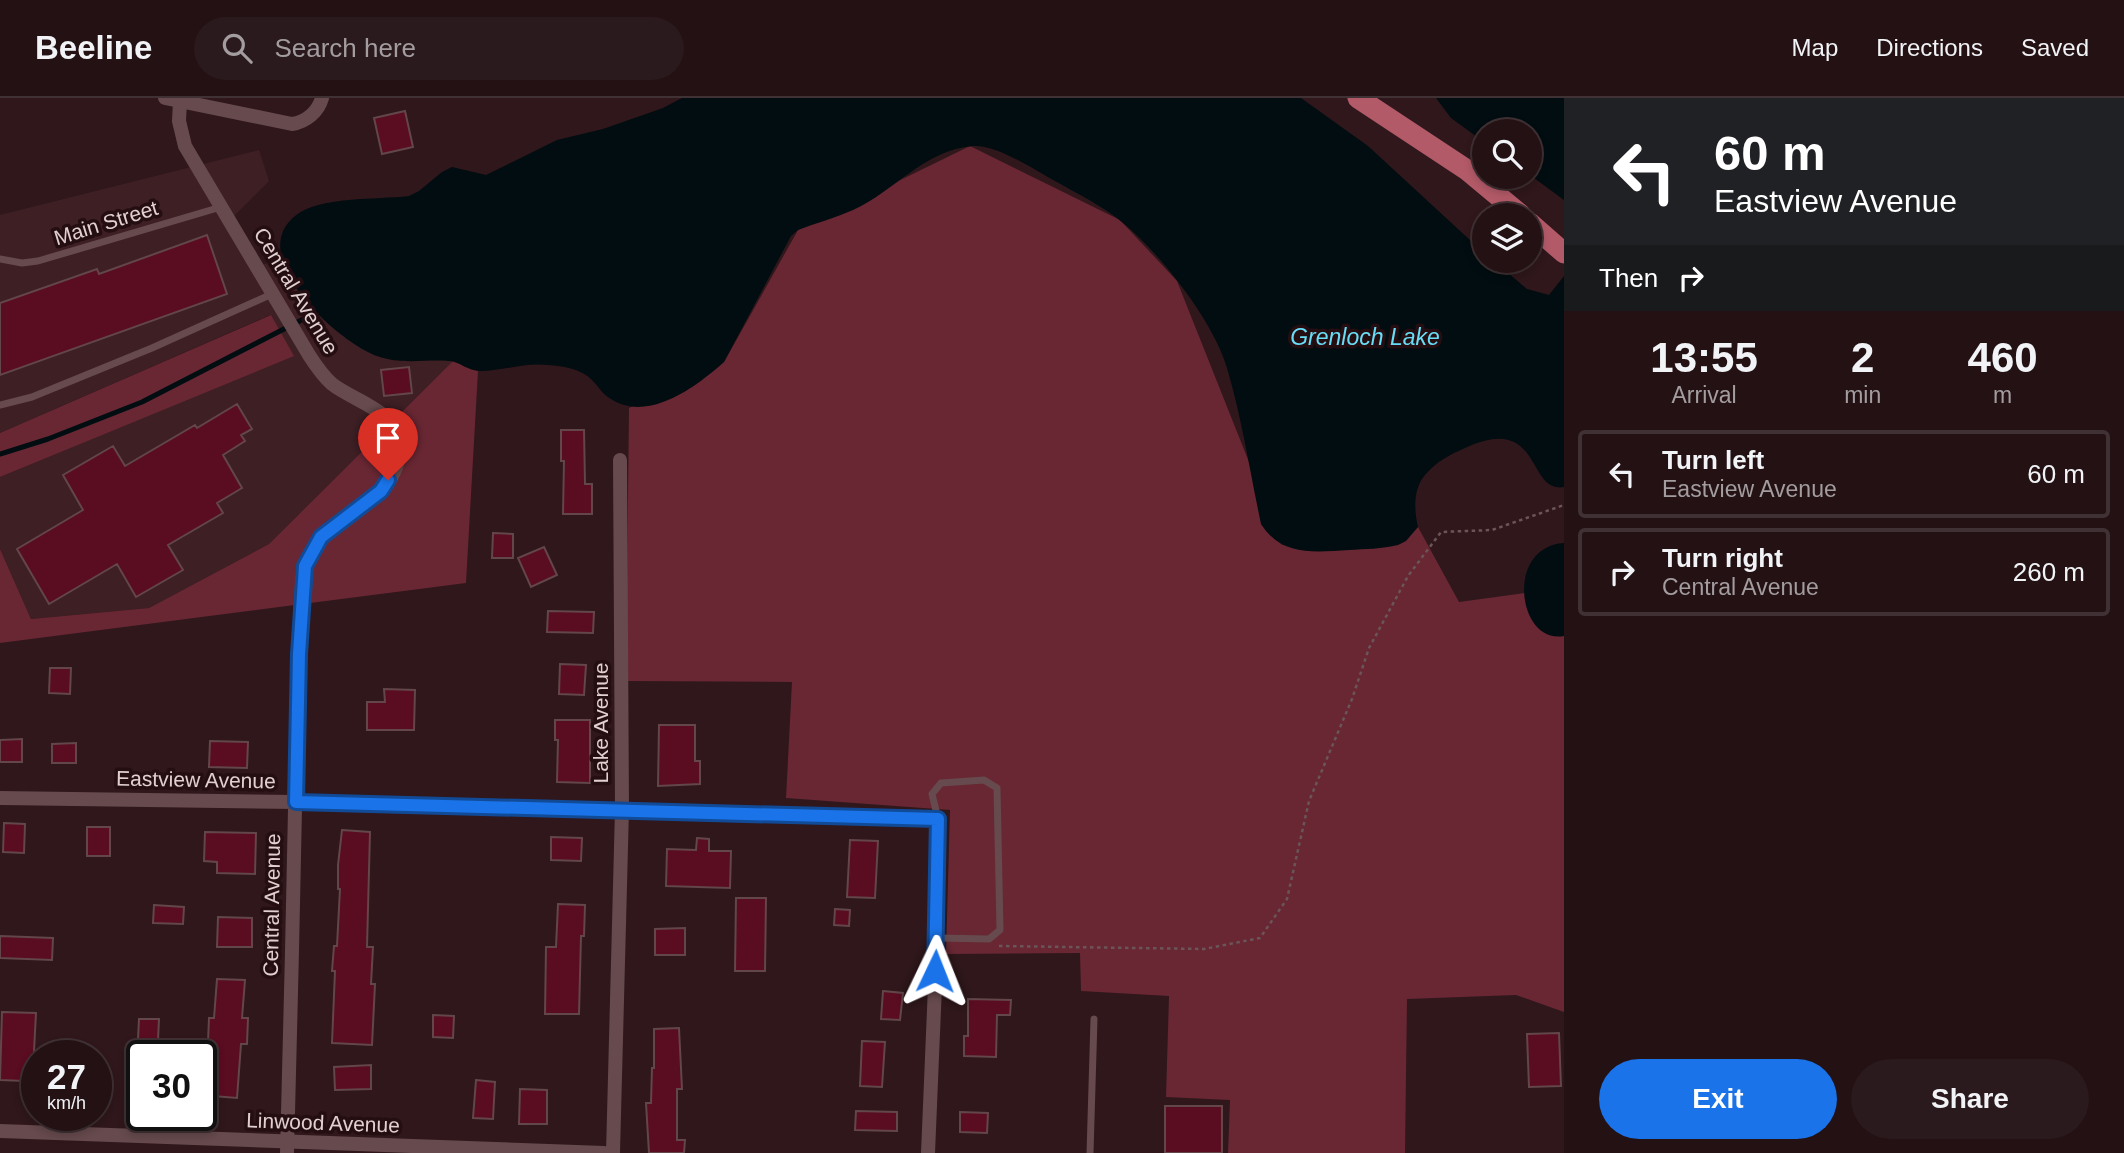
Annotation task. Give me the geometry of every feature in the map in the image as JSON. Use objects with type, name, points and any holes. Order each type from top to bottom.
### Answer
[{"type":"main road","points":[[1357,98],[1467,170],[1507,203]]},
{"type":"main road","points":[[1542,230],[1564,246]]},
{"type":"main road","points":[[1542,233],[1564,253]]},
{"type":"street","points":[[173,100],[292,124],[308,118],[322,98]]},
{"type":"street","name":"Central Avenue","points":[[173,100],[186,146],[272,294],[324,376],[348,395],[378,410],[386,418],[399,441],[395,467],[381,491],[321,537],[305,566],[298,671],[287,1148]]},
{"type":"street","name":"Lake Avenue","points":[[613,1153],[622,809],[620,460]]},
{"type":"street","name":"Eastview Avenue","points":[[0,798],[622,809],[938,819]]},
{"type":"street","points":[[928,1153],[937,938],[938,819]]},
{"type":"street","name":"Linwood Avenue","points":[[0,1131],[287,1148],[604,1153]]},
{"type":"lane","name":"Main Street","points":[[0,260],[22,263],[38,261],[221,207]]},
{"type":"lane","points":[[0,405],[32,397],[184,335],[272,294]]},
{"type":"lane","points":[[937,938],[989,939],[1000,930],[997,788],[984,780],[941,783],[932,794],[938,819]]},
{"type":"lane","points":[[1090,1153],[1094,1019]]},
{"type":"path","points":[[990,946],[1204,949],[1260,938],[1287,899],[1309,801],[1352,699],[1369,648],[1408,576],[1441,532],[1492,530],[1564,505]]},
{"type":"shaded area","points":[[970,146],[1120,220],[1177,281],[1282,545],[1418,527],[1459,602],[1525,593],[1564,551],[1564,1012],[1516,995],[1407,999],[1405,1153],[1228,1153],[1230,1100],[1166,1097],[1169,996],[1081,991],[1080,953],[946,954],[950,810],[786,798],[792,682],[626,681],[629,408],[724,362],[798,230]]},
{"type":"shaded area","points":[[259,150],[269,181],[228,222],[256,266],[283,260],[374,355],[453,361],[269,544],[149,608],[31,619],[0,549],[0,477],[293,355],[270,315],[0,433],[0,215]]},
{"type":"shaded area","points":[[271,315],[294,356],[0,477],[0,433]]},
{"type":"shaded area","points":[[453,361],[478,371],[466,583],[0,643],[0,549],[31,619],[149,608],[269,544]]},
{"type":"water","name":"Grenloch Lake","points":[[682,98],[1301,98],[1368,146],[1472,242],[1472,273],[1508,273],[1527,289],[1549,295],[1564,276],[1564,487],[1552,486],[1543,479],[1521,446],[1508,440],[1490,440],[1448,456],[1425,475],[1418,487],[1416,500],[1418,527],[1406,541],[1398,545],[1374,549],[1312,551],[1289,547],[1279,542],[1269,535],[1261,524],[1227,368],[1210,330],[1184,290],[1138,236],[1115,217],[1090,200],[1015,159],[983,146],[955,149],[939,155],[868,202],[798,230],[791,236],[724,362],[686,391],[671,399],[640,407],[625,405],[608,397],[583,373],[560,366],[539,364],[480,371],[450,361],[404,361],[377,356],[360,348],[320,316],[288,275],[281,253],[282,233],[295,216],[305,210],[333,202],[409,196],[452,167],[486,175],[557,140],[603,129],[663,108]]},
{"type":"water","points":[[1436,98],[1564,98],[1564,200],[1542,184],[1542,119],[1472,119],[1472,133],[1451,118]]},
{"type":"water","points":[[1564,543],[1564,636],[1548,635],[1536,626],[1528,612],[1524,594],[1526,577],[1532,560],[1545,549]]},
{"type":"building","points":[[405,111],[413,147],[382,154],[374,118]]},
{"type":"building","points":[[207,235],[227,294],[0,375],[0,303],[97,269],[99,274]]},
{"type":"building","points":[[409,367],[412,393],[384,396],[381,370]]},
{"type":"building","points":[[237,404],[252,429],[241,435],[245,441],[223,455],[242,488],[217,503],[223,513],[168,545],[183,570],[136,597],[117,564],[49,604],[17,549],[83,510],[63,475],[113,446],[125,466]]},
{"type":"building","points":[[561,430],[584,430],[585,484],[592,484],[592,514],[563,514],[564,461],[561,461]]},
{"type":"building","points":[[493,533],[513,534],[513,558],[492,558]]},
{"type":"building","points":[[544,547],[557,575],[531,587],[518,558]]},
{"type":"building","points":[[548,611],[594,612],[593,633],[547,632]]},
{"type":"building","points":[[560,664],[586,665],[584,695],[559,694]]},
{"type":"building","points":[[50,668],[71,668],[70,694],[49,693]]},
{"type":"building","points":[[384,689],[415,690],[414,730],[367,730],[367,702],[385,702]]},
{"type":"building","points":[[555,720],[590,720],[590,783],[557,782],[558,740],[555,740]]},
{"type":"building","points":[[659,725],[695,725],[695,761],[700,761],[700,784],[658,786]]},
{"type":"building","points":[[22,739],[22,762],[0,762],[0,740]]},
{"type":"building","points":[[210,741],[248,742],[247,768],[209,767]]},
{"type":"building","points":[[76,743],[76,763],[52,763],[52,744]]},
{"type":"building","points":[[4,823],[25,824],[24,853],[3,852]]},
{"type":"building","points":[[87,827],[110,827],[110,856],[87,856]]},
{"type":"building","points":[[342,830],[370,832],[367,947],[373,947],[371,984],[375,984],[372,1045],[332,1043],[335,971],[332,971],[334,946],[337,946],[340,889],[338,865]]},
{"type":"building","points":[[205,832],[256,833],[255,874],[217,873],[217,862],[204,861]]},
{"type":"building","points":[[551,837],[582,838],[581,861],[551,860]]},
{"type":"building","points":[[697,838],[709,839],[709,851],[731,851],[730,888],[666,886],[667,849],[696,850]]},
{"type":"building","points":[[850,840],[878,841],[875,898],[847,897]]},
{"type":"building","points":[[736,898],[766,898],[765,971],[735,971]]},
{"type":"building","points":[[558,904],[585,905],[584,936],[581,936],[579,1014],[545,1014],[546,947],[556,947]]},
{"type":"building","points":[[154,905],[184,907],[183,924],[153,923]]},
{"type":"building","points":[[835,909],[850,910],[849,926],[834,925]]},
{"type":"building","points":[[218,917],[252,918],[252,947],[217,947]]},
{"type":"building","points":[[685,928],[685,955],[655,955],[655,929]]},
{"type":"building","points":[[0,936],[53,938],[52,960],[0,958]]},
{"type":"building","points":[[217,979],[245,980],[242,1018],[248,1018],[247,1044],[241,1044],[237,1098],[217,1096],[217,1040],[208,1040],[209,1018],[214,1018]]},
{"type":"building","points":[[883,991],[903,993],[900,1020],[881,1019]]},
{"type":"building","points":[[968,999],[1011,1000],[1010,1015],[997,1015],[996,1057],[964,1056],[964,1036],[968,1036]]},
{"type":"building","points":[[2,1012],[36,1013],[35,1040],[21,1040],[21,1081],[0,1080]]},
{"type":"building","points":[[433,1015],[454,1016],[453,1038],[433,1037]]},
{"type":"building","points":[[139,1019],[159,1019],[158,1040],[138,1039]]},
{"type":"building","points":[[679,1028],[682,1089],[677,1089],[677,1140],[685,1140],[684,1153],[649,1153],[646,1103],[651,1103],[654,1029]]},
{"type":"building","points":[[1559,1033],[1561,1086],[1529,1087],[1527,1034]]},
{"type":"building","points":[[862,1041],[885,1042],[882,1087],[860,1086]]},
{"type":"building","points":[[371,1065],[371,1089],[335,1090],[334,1067]]},
{"type":"building","points":[[476,1080],[495,1082],[493,1119],[473,1118]]},
{"type":"building","points":[[520,1089],[547,1090],[547,1124],[519,1124]]},
{"type":"building","points":[[1165,1106],[1222,1106],[1222,1153],[1165,1153]]},
{"type":"building","points":[[856,1111],[897,1112],[897,1131],[855,1130]]},
{"type":"building","points":[[960,1112],[988,1113],[987,1133],[960,1132]]},
{"type":"waterway","points":[[0,454],[48,439],[142,402],[321,310]]},
{"type":"route","points":[[388,480],[381,491],[321,537],[305,566],[299,654],[296,802],[938,819],[935,971]]}]
